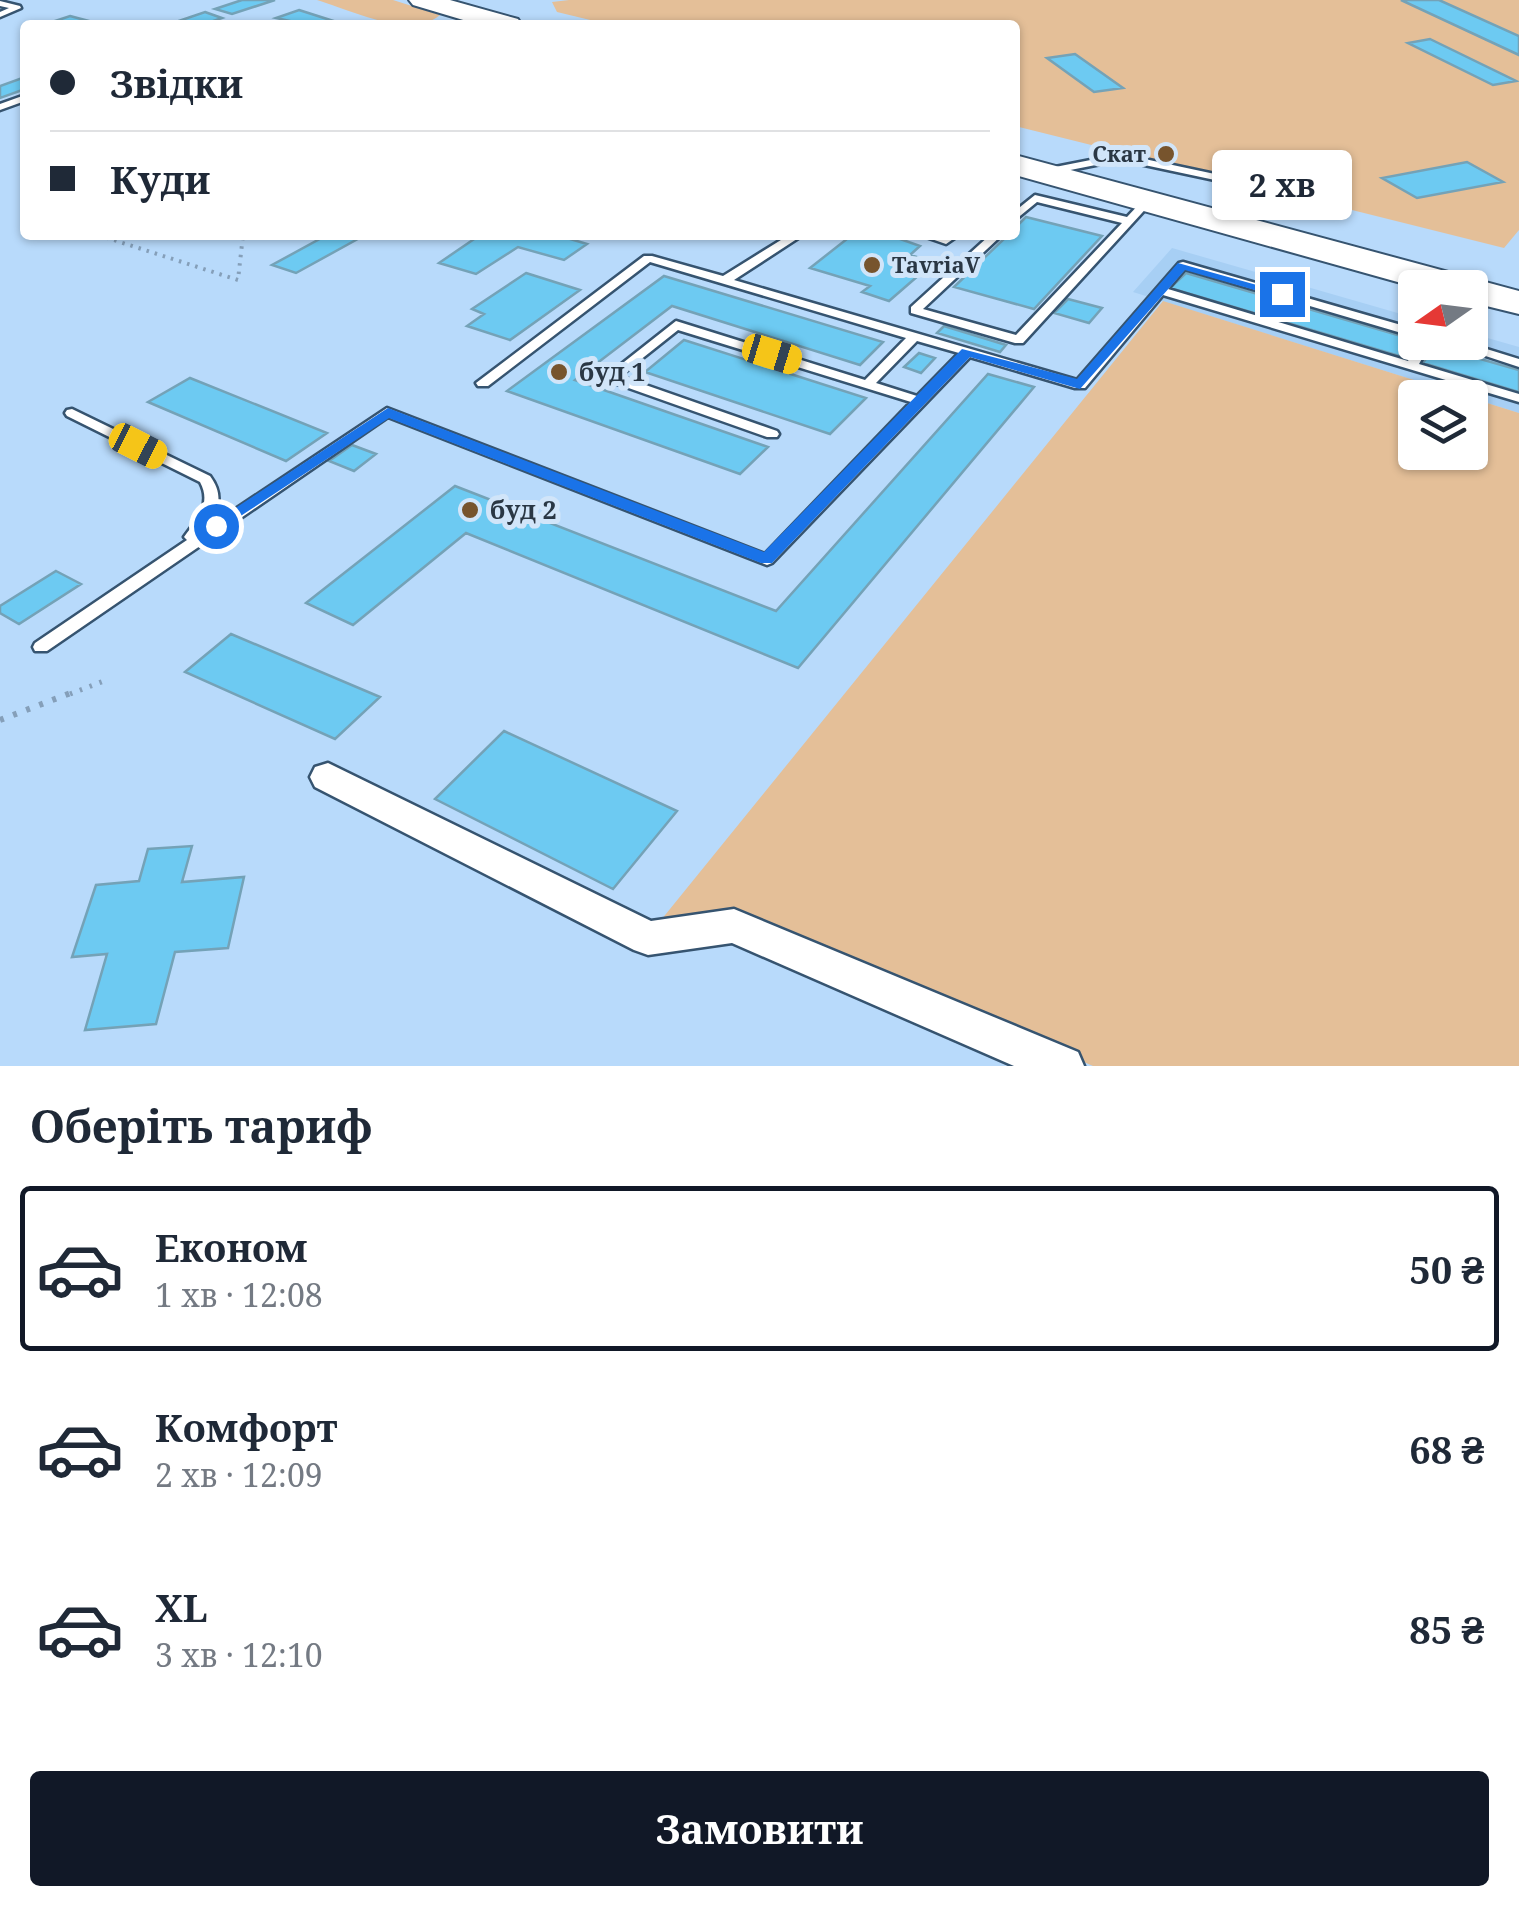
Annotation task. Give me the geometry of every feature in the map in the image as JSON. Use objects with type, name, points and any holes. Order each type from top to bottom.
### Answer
[{"type":"main road","points":[[422,0],[491,20]]},
{"type":"main road","points":[[1028,169],[1138,211],[1398,273]]},
{"type":"main road","points":[[1488,295],[1519,303]]},
{"type":"street","points":[[328,777],[648,938],[734,926],[1062,1066]]},
{"type":"lane","points":[[0,3],[16,8],[0,14]]},
{"type":"lane","points":[[1028,169],[1121,157],[1258,186]]},
{"type":"lane","points":[[1020,212],[1035,198],[1138,211]]},
{"type":"lane","points":[[991,240],[916,310],[1019,340],[1138,211]]},
{"type":"lane","points":[[726,280],[789,240]]},
{"type":"lane","points":[[484,382],[648,258],[1080,385],[1183,265],[1398,328]]},
{"type":"lane","points":[[1161,291],[1519,398]]},
{"type":"lane","points":[[772,434],[611,377],[676,325],[920,401]]},
{"type":"lane","points":[[868,384],[915,336]]},
{"type":"lane","points":[[42,647],[388,412],[766,560],[967,352]]},
{"type":"lane","points":[[1488,354],[1519,363]]},
{"type":"lane","points":[[1410,366],[1414,360]]},
{"type":"lane","points":[[72,413],[212,487],[210,512],[187,545]]},
{"type":"path","points":[[114,240],[238,280],[242,240]]},
{"type":"path","points":[[0,720],[109,679]]},
{"type":"shaded area","points":[[317,0],[393,0],[440,15],[431,20],[377,20]]},
{"type":"shaded area","points":[[1519,0],[1519,230],[1504,248],[1020,127],[1020,20],[590,20],[557,12],[552,2]]},
{"type":"shaded area","points":[[1172,248],[1398,313],[1398,360],[1488,360],[1488,338],[1519,347],[1519,413],[1488,403],[1488,380],[1414,380],[1133,292]]},
{"type":"shaded area","points":[[1163,301],[1414,380],[1398,380],[1398,470],[1488,470],[1488,403],[1519,413],[1519,1066],[1093,1066],[739,912],[657,925]]},
{"type":"building","points":[[242,0],[275,0],[232,14],[215,9]]},
{"type":"building","points":[[1401,0],[1439,0],[1519,36],[1519,55]]},
{"type":"building","points":[[299,10],[330,20],[285,20],[276,18]]},
{"type":"building","points":[[205,12],[222,18],[216,20],[182,20]]},
{"type":"building","points":[[1430,39],[1516,81],[1493,85],[1408,43]]},
{"type":"building","points":[[1075,54],[1123,88],[1094,92],[1047,58]]},
{"type":"building","points":[[20,79],[20,91],[0,98],[0,86]]},
{"type":"building","points":[[1467,162],[1503,182],[1417,198],[1382,178]]},
{"type":"building","points":[[1026,217],[1102,236],[1034,309],[954,287],[1003,240],[1020,240],[1020,223]]},
{"type":"building","points":[[318,240],[356,240],[296,273],[272,265]]},
{"type":"building","points":[[473,240],[574,240],[587,244],[564,260],[518,247],[476,274],[439,263]]},
{"type":"building","name":"TavriaV","points":[[846,240],[903,240],[920,246],[910,255],[934,262],[889,301],[862,292],[870,286],[810,268]]},
{"type":"building","points":[[526,273],[580,290],[510,340],[467,326],[484,314],[472,309]]},
{"type":"building","points":[[1186,273],[1398,335],[1398,356],[1170,288]]},
{"type":"building","name":"буд 1","points":[[664,276],[883,342],[860,365],[672,306],[575,380],[768,447],[740,474],[507,391]]},
{"type":"building","points":[[1068,299],[1102,308],[1089,323],[1054,313]]},
{"type":"building","points":[[944,326],[1006,345],[1000,352],[937,333]]},
{"type":"building","points":[[684,340],[866,398],[830,434],[645,372]]},
{"type":"building","points":[[919,353],[935,358],[921,373],[904,367]]},
{"type":"building","points":[[1484,360],[1519,370],[1519,392],[1488,380],[1423,363]]},
{"type":"building","name":"буд 2","points":[[988,374],[1034,387],[798,668],[466,533],[353,625],[306,603],[455,486],[776,611]]},
{"type":"building","points":[[190,378],[327,433],[286,461],[148,402]]},
{"type":"building","points":[[352,445],[376,454],[354,471],[329,461]]},
{"type":"building","points":[[56,571],[81,584],[19,624],[0,613],[0,606]]},
{"type":"building","points":[[231,634],[380,697],[335,739],[185,672]]},
{"type":"building","points":[[504,731],[677,811],[613,889],[435,799]]},
{"type":"building","points":[[192,846],[182,882],[244,877],[228,948],[175,952],[156,1024],[85,1030],[107,954],[72,957],[96,885],[139,881],[148,849]]},
{"type":"place","name":"Скат","points":[[1166,154]]},
{"type":"place","name":"TavriaV","points":[[872,265]]},
{"type":"place","name":"буд 1","points":[[559,372]]},
{"type":"place","name":"буд 2","points":[[470,510]]},
{"type":"route","points":[[216,526],[388,412],[766,560],[967,352],[1080,385],[1183,265],[1282,294]]}]
